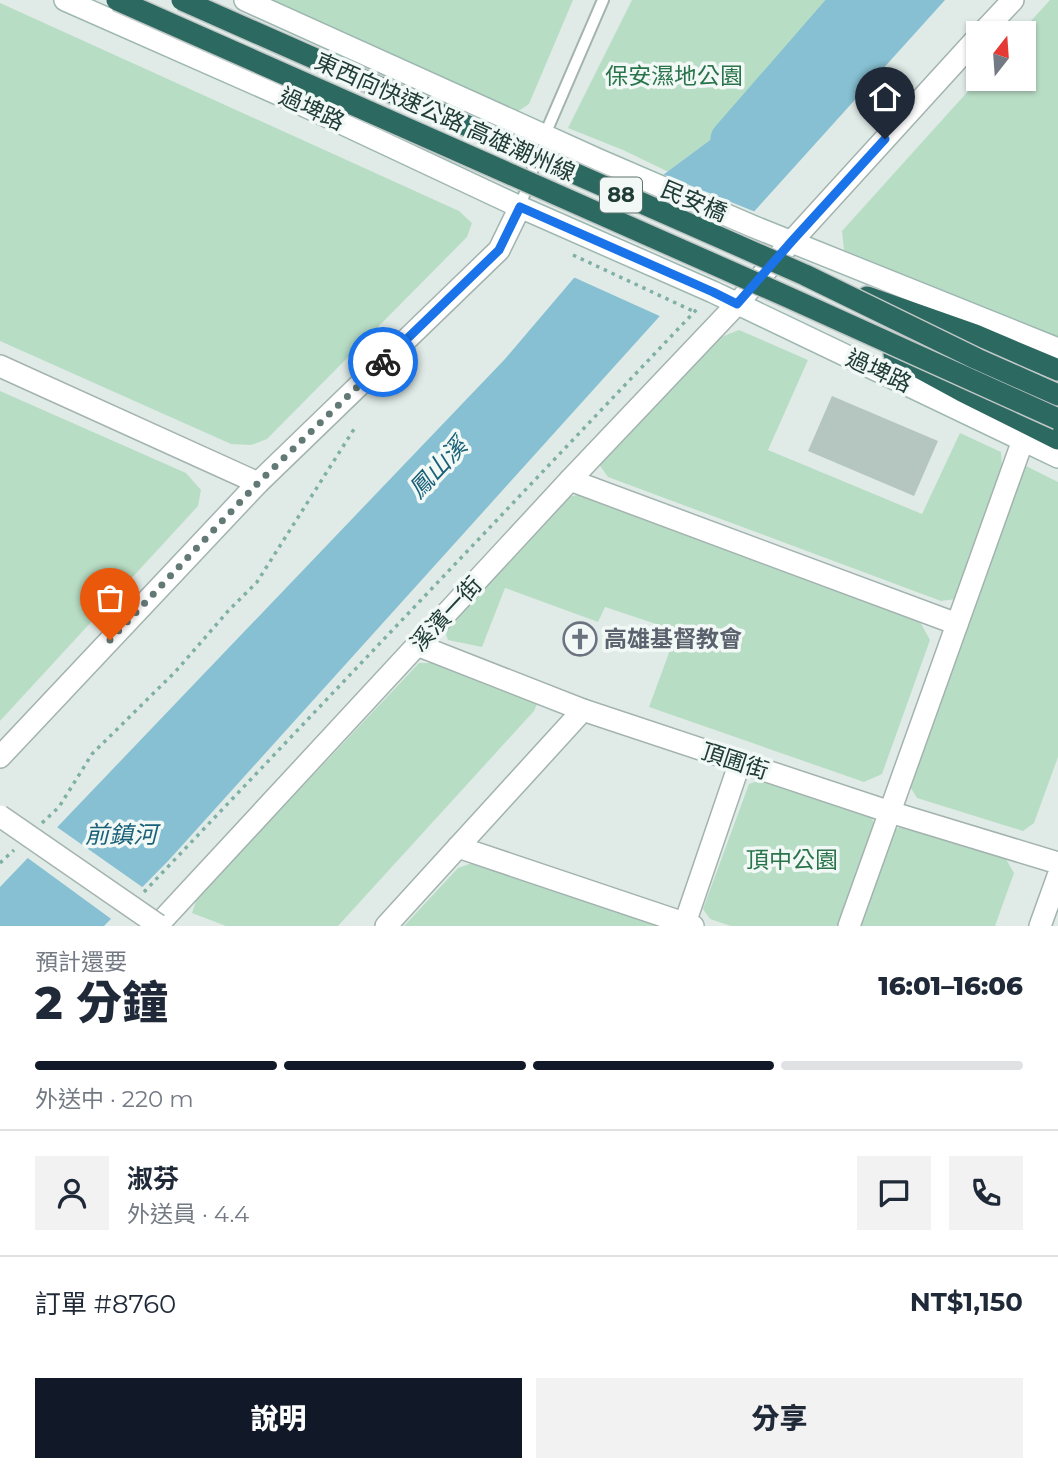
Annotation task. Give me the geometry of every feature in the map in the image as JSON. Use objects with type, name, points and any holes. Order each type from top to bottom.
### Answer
[{"type":"highway","name":"東西向快速公路 高雄潮州線","points":[[117,0],[1058,419]]},
{"type":"highway","name":"東西向快速公路 高雄潮州線","points":[[182,0],[805,275],[977,359],[1058,395]]},
{"type":"highway","points":[[805,275],[975,335],[1058,370]]},
{"type":"highway","points":[[790,298],[962,391],[1058,439]]},
{"type":"street","name":"過埤路","points":[[65,0],[294,100],[520,207],[706,289],[1058,457]]},
{"type":"street","points":[[244,0],[544,136]]},
{"type":"street","points":[[993,21],[1013,0]]},
{"type":"street","name":"溪濱一街","points":[[159,926],[570,480],[737,304],[966,50]]},
{"type":"street","name":"民安橋","points":[[544,136],[792,241]]},
{"type":"street","points":[[0,757],[258,483],[499,250],[520,207]]},
{"type":"street","points":[[792,241],[1058,349]]},
{"type":"street","points":[[0,366],[258,483]]},
{"type":"street","points":[[849,926],[1023,440]]},
{"type":"street","points":[[570,480],[957,624]]},
{"type":"street","name":"頂圃街","points":[[418,645],[583,710],[890,812],[1058,863]]},
{"type":"street","points":[[386,926],[583,710]]},
{"type":"street","points":[[458,847],[689,925],[740,762]]},
{"type":"street","points":[[0,816],[159,926]]},
{"type":"street","points":[[1041,926],[1058,876]]},
{"type":"lane","points":[[520,207],[544,136],[603,0]]},
{"type":"path","points":[[568,253],[695,312]]},
{"type":"path","points":[[141,896],[695,312],[706,289]]},
{"type":"path","points":[[41,824],[59,807],[92,754],[176,671],[257,582],[356,426]]},
{"type":"path","points":[[0,863],[22,842]]},
{"type":"green space","points":[[271,0],[573,0],[529,104],[517,112]]},
{"type":"green space","name":"保安濕地公園","points":[[632,0],[838,0],[679,177],[568,128]]},
{"type":"green space","points":[[1050,0],[1058,0],[1058,338],[844,250],[842,231],[968,91],[1036,91],[1036,21],[1031,21]]},
{"type":"green space","points":[[0,3],[459,211],[472,223],[467,237],[267,439],[251,445],[231,444],[0,341]]},
{"type":"green space","points":[[739,330],[808,360],[768,450],[922,514],[960,433],[1001,452],[1002,466],[956,599],[941,601],[608,477],[598,463],[719,338]]},
{"type":"green space","points":[[0,391],[186,473],[201,490],[198,506],[0,721]]},
{"type":"green space","points":[[1026,466],[1058,482],[1058,757],[1034,823],[1023,831],[917,798],[909,785],[1019,474]]},
{"type":"green space","points":[[583,494],[920,622],[930,640],[882,774],[864,782],[649,707],[677,631],[605,607],[598,622],[505,588],[482,647],[448,640],[444,629],[567,497]]},
{"type":"green space","points":[[419,663],[437,663],[525,694],[537,704],[534,711],[338,926],[226,926],[192,913],[197,898]]},
{"type":"green space","name":"頂中公園","points":[[760,780],[872,817],[875,829],[841,926],[731,926],[710,919],[703,909],[749,784]]},
{"type":"green space","points":[[907,823],[1003,854],[1014,873],[995,926],[857,926],[891,832]]},
{"type":"green space","points":[[475,862],[666,926],[404,926],[458,868]]},
{"type":"water","name":"前鎮河","points":[[835,0],[945,0],[169,860],[104,926],[0,926],[0,887],[505,359],[659,178],[763,101]]},
{"type":"pier","points":[[660,173],[758,213],[664,318],[571,276]]},
{"type":"pier","points":[[54,825],[145,889],[114,921],[25,856]]},
{"type":"building","points":[[832,396],[938,441],[914,496],[808,451]]},
{"type":"waterway","name":"鳳山溪","points":[[729,139],[850,0]]},
{"type":"way so far","points":[[110,640],[258,483],[383,362]]},
{"type":"place","name":"高雄基督教會","points":[[580,639]]},
{"type":"route","points":[[383,362],[499,250],[520,207],[737,304],[885,139]]}]
